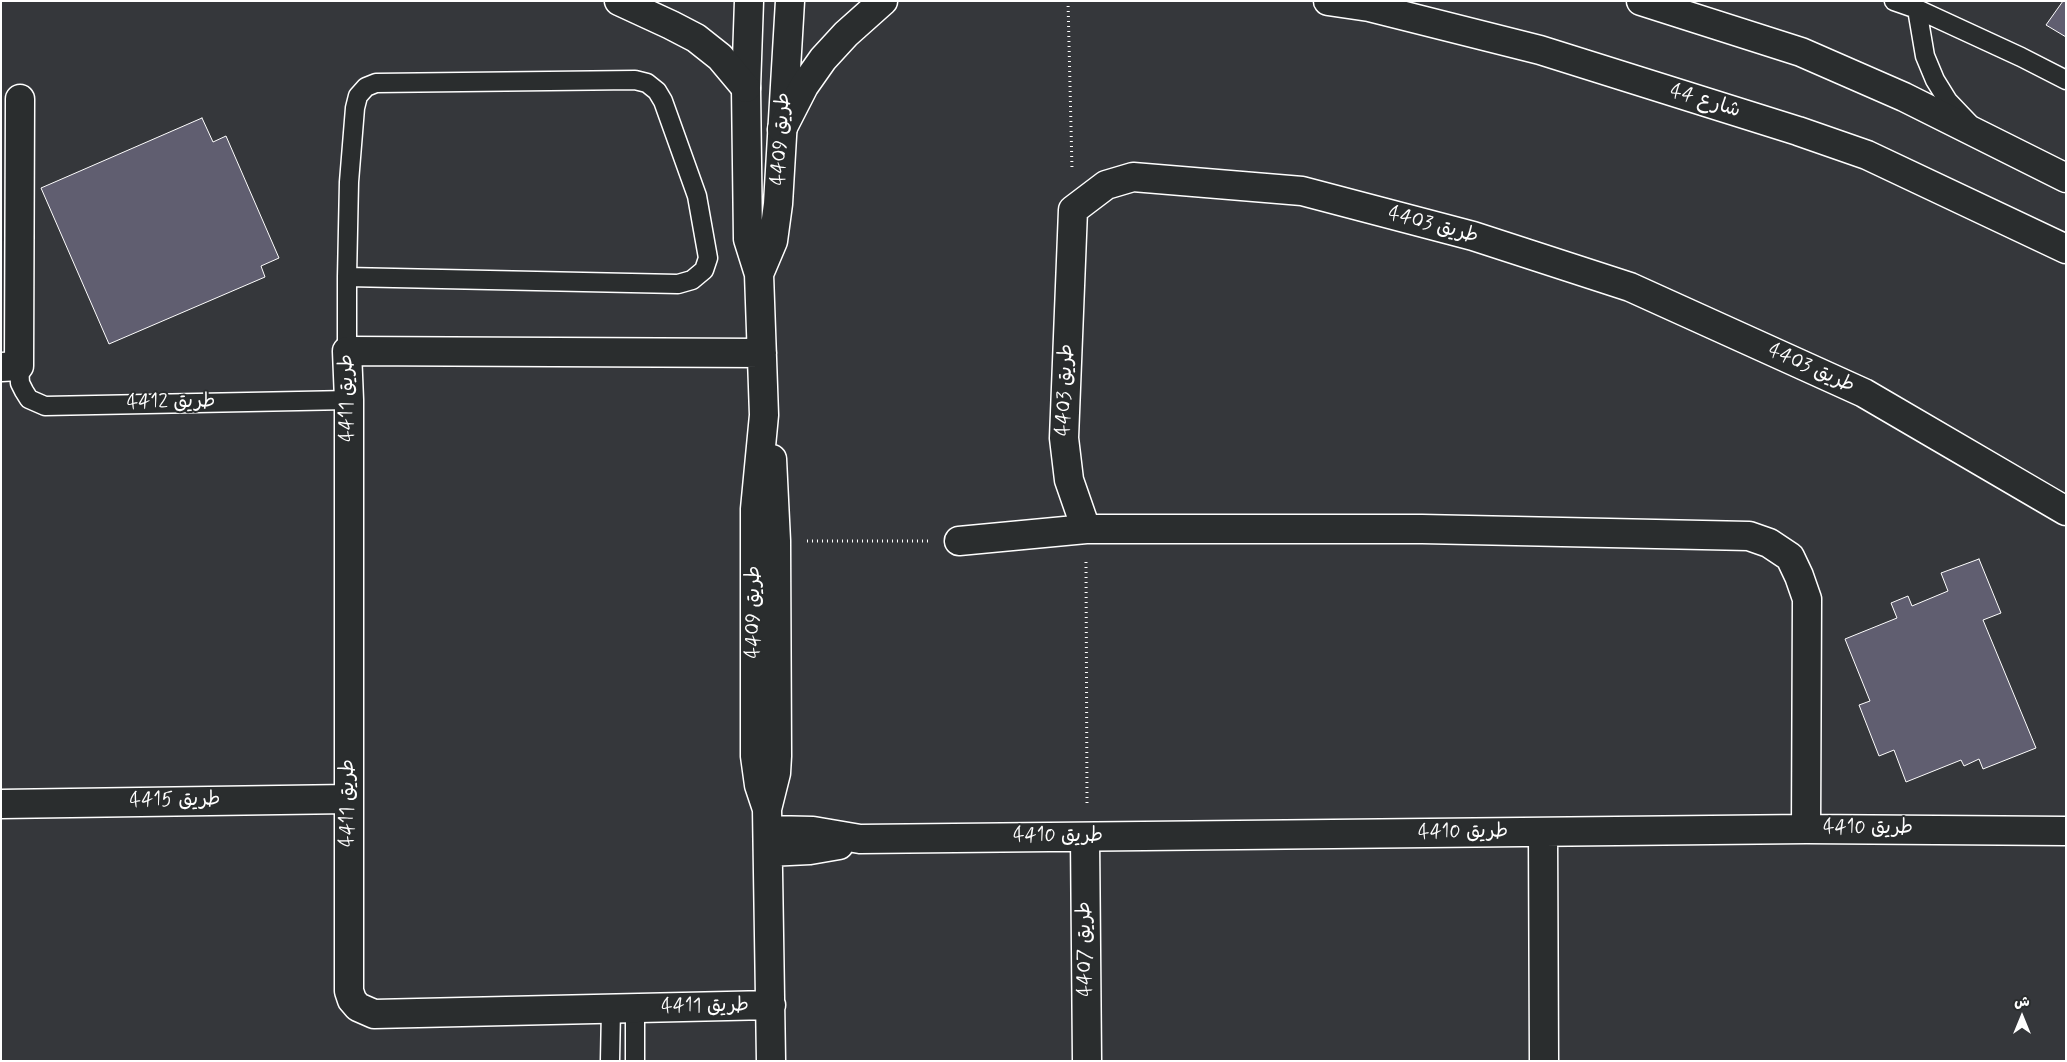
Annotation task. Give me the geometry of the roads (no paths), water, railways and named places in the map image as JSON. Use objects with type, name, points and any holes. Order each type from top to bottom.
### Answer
[{"type":"street","points":[[619,1],[696,38],[720,57],[746,88]]},
{"type":"street","name":"طريق 4409","points":[[749,1],[746,88],[748,239],[759,274],[764,415],[755,509],[755,756],[768,830]]},
{"type":"street","name":"طريق 4409","points":[[759,274],[773,241],[778,204],[790,1]]},
{"type":"street","points":[[782,129],[804,86],[823,59],[846,34],[883,1]]},
{"type":"street","name":"شارع 44","points":[[1328,1],[1369,7],[1540,50],[1798,131],[1867,156],[2066,248]]},
{"type":"street","points":[[1641,1],[1802,52],[1904,97],[2066,178]]},
{"type":"street","name":"طريق 4412","points":[[10,366],[20,99]]},
{"type":"street","name":"طريق 4403","points":[[1086,529],[1069,480],[1064,438],[1072,210],[1106,185],[1133,177],[1302,191],[1472,236],[1630,288],[1864,392],[2066,511]]},
{"type":"street","points":[[347,351],[762,352]]},
{"type":"street","name":"طريق 4411","points":[[347,351],[350,400],[349,799],[350,991],[352,1000],[358,1007],[374,1014],[771,1005]]},
{"type":"street","name":"طريق 4409","points":[[764,415],[772,457],[776,541],[778,756],[768,830],[771,1061]]},
{"type":"street","points":[[960,541],[1086,529],[1422,529],[1749,536],[1769,543],[1790,557],[1807,598],[1806,829]]},
{"type":"street","name":"طريق 4415","points":[[1,804],[349,799]]},
{"type":"street","name":"طريق 4410","points":[[768,830],[831,847],[860,839],[1806,829],[2066,831]]},
{"type":"street","points":[[1543,832],[1544,1061]]},
{"type":"street","name":"طريق 4407","points":[[1085,837],[1087,1061]]},
{"type":"lane","points":[[1894,1],[1917,9],[2066,80]]},
{"type":"lane","points":[[1917,9],[1925,56],[1935,80],[1948,100],[1965,120],[1985,136]]},
{"type":"lane","name":"طريق 4411","points":[[347,277],[678,284],[692,280],[704,270],[708,258],[697,196],[663,100],[657,91],[647,83],[635,80],[376,83],[366,87],[358,96],[355,108],[349,182],[347,277],[347,351]]},
{"type":"lane","name":"طريق 4412","points":[[10,366],[29,398],[45,406],[350,400]]},
{"type":"lane","points":[[610,1061],[623,1008]]},
{"type":"lane","points":[[623,1008],[635,1061]]}]
